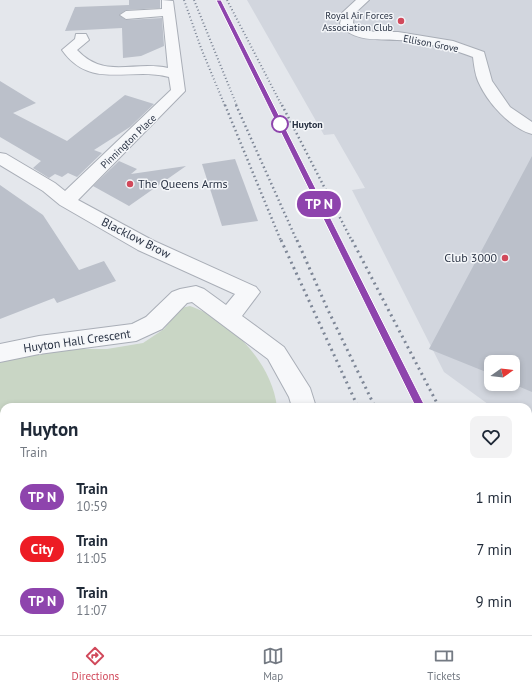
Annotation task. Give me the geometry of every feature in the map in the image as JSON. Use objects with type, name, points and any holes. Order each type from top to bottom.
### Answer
[{"type":"street","name":"Ellison Grove","points":[[363,0],[348,13],[346,24],[356,32],[374,36],[398,36],[432,41],[453,45],[479,55],[485,81],[504,110],[532,129]]},
{"type":"street","name":"Pinnington Place","points":[[66,201],[178,91],[168,7],[126,15]]},
{"type":"street","points":[[81,37],[82,40],[69,50],[76,59],[90,68],[113,72],[162,71],[177,75]]},
{"type":"street","name":"Blacklow Brow","points":[[0,158],[49,187],[66,201],[145,245],[249,292],[229,317]]},
{"type":"street","name":"Huyton Hall Crescent","points":[[0,353],[39,345],[136,332],[154,324],[180,297],[196,294],[276,353],[301,395],[303,403]]},
{"type":"shaded area","points":[[247,0],[532,0],[532,403],[487,403],[444,372],[352,190],[365,188],[334,134],[324,135]]},
{"type":"green space","points":[[190,306],[205,313],[220,322],[247,345],[258,359],[267,375],[274,391],[276,403],[0,403],[0,363],[9,359],[65,349],[107,349],[143,343],[164,329],[181,308]]},
{"type":"building","points":[[129,0],[160,0],[160,8],[126,10],[119,15],[126,20],[162,18],[164,46],[141,56],[123,58],[122,28],[65,31],[75,7],[129,5]]},
{"type":"building","points":[[0,81],[36,103],[13,113],[67,141],[125,95],[154,104],[130,127],[94,150],[102,153],[77,177],[68,173],[62,177],[55,174],[49,178],[33,168],[41,161],[0,137]]},
{"type":"building","name":"Club 3000","points":[[532,156],[532,392],[520,387],[520,355],[484,355],[484,371],[429,349]]},
{"type":"building","points":[[235,159],[258,221],[222,226],[202,164]]},
{"type":"building","name":"The Queens Arms","points":[[119,161],[137,169],[131,174],[186,166],[129,206],[93,186]]},
{"type":"building","points":[[0,185],[43,215],[79,270],[104,261],[116,281],[57,303],[54,298],[0,319]]},
{"type":"railway","points":[[184,0],[201,48],[225,106]]},
{"type":"railway","points":[[194,0],[237,106]]},
{"type":"railway","points":[[218,0],[271,106]]},
{"type":"railway","points":[[227,0],[282,106]]},
{"type":"railway","points":[[225,105],[281,241]]},
{"type":"railway","points":[[236,105],[297,241]]},
{"type":"railway","points":[[270,105],[338,241]]},
{"type":"railway","points":[[282,105],[352,241]]},
{"type":"railway","points":[[281,240],[356,403]]},
{"type":"railway","points":[[297,240],[327,308],[373,403]]},
{"type":"railway","points":[[338,240],[419,403]]},
{"type":"railway","points":[[352,240],[437,403]]},
{"type":"train","points":[[218,0],[419,403]]},
{"type":"place","name":"Royal Air Forces Association Club","points":[[401,21]]},
{"type":"place","name":"Huyton","points":[[280,124]]},
{"type":"place","name":"The Queens Arms","points":[[130,184]]},
{"type":"place","name":"Club 3000","points":[[505,258]]}]
